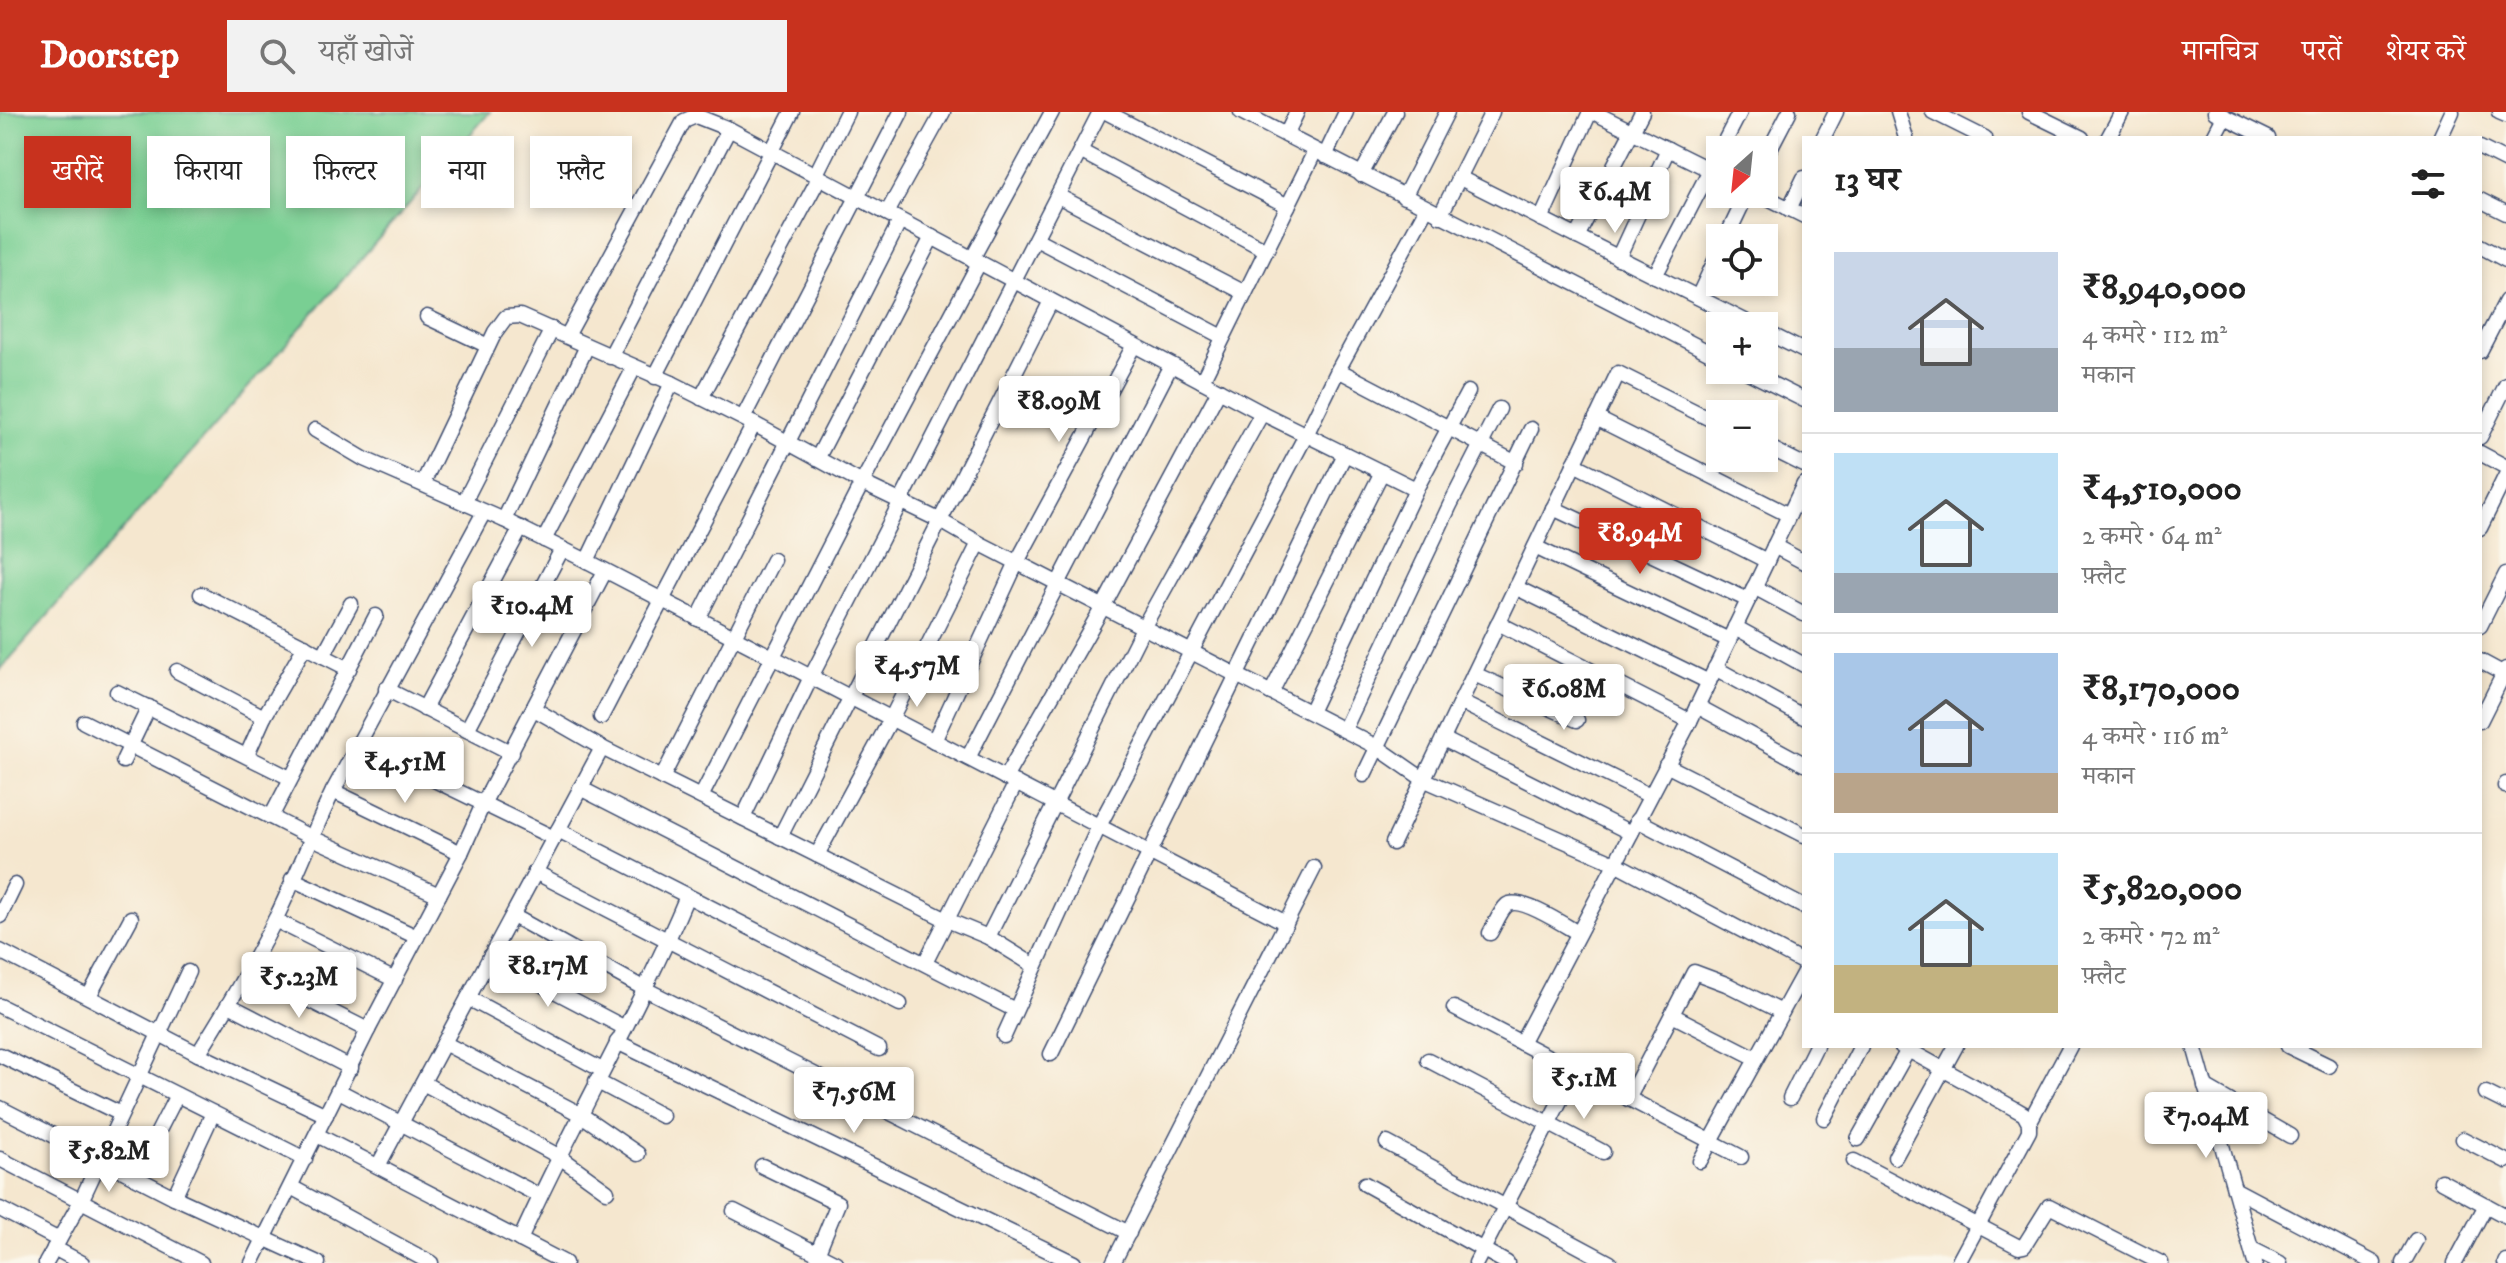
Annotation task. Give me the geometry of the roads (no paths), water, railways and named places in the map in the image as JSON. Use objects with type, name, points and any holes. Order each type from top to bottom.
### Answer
[{"type":"street","points":[[655,377],[792,112]]},
{"type":"street","points":[[701,398],[817,177],[847,112]]},
{"type":"street","points":[[601,717],[663,601],[856,197],[901,112]]},
{"type":"street","points":[[698,619],[787,442],[943,112]]},
{"type":"street","points":[[701,797],[1052,112]]},
{"type":"street","points":[[743,818],[811,677],[1100,112]]},
{"type":"street","points":[[1106,112],[1288,206]]},
{"type":"street","points":[[1286,135],[1297,112]]},
{"type":"street","points":[[1202,381],[1288,206],[1346,112]]},
{"type":"street","points":[[1361,175],[1395,112]]},
{"type":"street","points":[[1404,197],[1447,112]]},
{"type":"street","points":[[1004,1036],[1099,826],[1190,650],[1338,370],[1433,212],[1458,177],[1492,112]]},
{"type":"street","points":[[1541,219],[1591,112],[1706,168]]},
{"type":"street","points":[[1577,237],[1642,112]]},
{"type":"street","points":[[1730,136],[1740,112]]},
{"type":"street","points":[[1776,136],[1789,112]]},
{"type":"street","points":[[1824,136],[1836,112]]},
{"type":"street","points":[[1898,112],[1905,136]]},
{"type":"street","points":[[1933,112],[1981,136]]},
{"type":"street","points":[[2029,112],[2078,136]]},
{"type":"street","points":[[2109,136],[2122,112]]},
{"type":"street","points":[[2442,134],[2452,112]]},
{"type":"street","points":[[2499,112],[2506,115]]},
{"type":"street","points":[[1245,113],[1706,351]]},
{"type":"street","points":[[2214,136],[2220,114],[2264,136]]},
{"type":"street","points":[[567,336],[684,121],[696,116],[729,129],[1262,413],[1416,489]]},
{"type":"street","points":[[610,357],[729,129]]},
{"type":"street","points":[[1618,258],[1668,149]]},
{"type":"street","points":[[2482,149],[2506,161]]},
{"type":"street","points":[[1080,151],[1266,250]]},
{"type":"street","points":[[1458,177],[1727,312]]},
{"type":"street","points":[[1789,209],[1802,182]]},
{"type":"street","points":[[1655,276],[1706,186]]},
{"type":"street","points":[[1058,196],[1245,293]]},
{"type":"street","points":[[2482,201],[2506,213]]},
{"type":"street","points":[[1778,203],[1802,215]]},
{"type":"street","points":[[817,459],[932,237]]},
{"type":"street","points":[[1036,239],[1223,337]]},
{"type":"street","points":[[2482,249],[2506,260]]},
{"type":"street","points":[[1698,297],[1706,280]]},
{"type":"street","points":[[780,837],[1051,301]]},
{"type":"street","points":[[2482,347],[2506,301]]},
{"type":"street","points":[[423,483],[488,346],[506,317],[511,315],[552,329],[748,421],[900,503],[939,520],[1377,747],[1423,779],[1615,863],[1802,962]]},
{"type":"street","points":[[427,317],[488,346]]},
{"type":"street","points":[[464,502],[552,329]]},
{"type":"street","points":[[1778,338],[1802,350]]},
{"type":"street","points":[[934,741],[1017,562],[1134,345]]},
{"type":"street","points":[[504,520],[587,346]]},
{"type":"street","points":[[968,758],[1171,365]]},
{"type":"street","points":[[544,540],[634,368]]},
{"type":"street","points":[[1338,370],[1516,463]]},
{"type":"street","points":[[1393,843],[1618,373],[1706,417]]},
{"type":"street","points":[[587,561],[672,383]]},
{"type":"street","points":[[1772,384],[1802,399]]},
{"type":"street","points":[[2482,433],[2506,385]]},
{"type":"street","points":[[925,963],[1011,780],[1219,390]]},
{"type":"street","points":[[1310,712],[1416,489],[1468,392]]},
{"type":"street","points":[[1344,730],[1499,409]]},
{"type":"street","points":[[988,937],[1144,626],[1262,413]]},
{"type":"street","points":[[1596,418],[1795,513]]},
{"type":"street","points":[[1364,775],[1531,429]]},
{"type":"street","points":[[315,430],[364,459],[504,520],[587,561],[1286,923]]},
{"type":"street","points":[[1778,452],[1802,464]]},
{"type":"street","points":[[1051,1054],[1345,454]]},
{"type":"street","points":[[2482,454],[2506,467]]},
{"type":"street","points":[[1574,464],[1767,561]]},
{"type":"street","points":[[1271,693],[1382,472]]},
{"type":"street","points":[[2482,524],[2506,475]]},
{"type":"street","points":[[1521,1043],[1690,721],[1774,546],[1795,513],[1802,490]]},
{"type":"street","points":[[1553,508],[1802,613]]},
{"type":"street","points":[[198,1054],[229,1005],[275,920],[333,791],[484,512]]},
{"type":"street","points":[[424,709],[521,528]]},
{"type":"street","points":[[817,855],[891,719],[979,543]]},
{"type":"street","points":[[1774,546],[1802,561]]},
{"type":"street","points":[[1535,547],[1802,664]]},
{"type":"street","points":[[467,730],[562,549]]},
{"type":"street","points":[[662,778],[773,560]]},
{"type":"street","points":[[252,1263],[483,804],[605,571]]},
{"type":"street","points":[[2482,622],[2506,574]]},
{"type":"street","points":[[1515,587],[1709,682]]},
{"type":"street","points":[[201,594],[349,669]]},
{"type":"street","points":[[323,656],[351,604]]},
{"type":"street","points":[[271,817],[376,616]]},
{"type":"street","points":[[1498,623],[1690,721]]},
{"type":"street","points":[[247,755],[264,717],[305,646]]},
{"type":"street","points":[[2482,662],[2505,672],[2482,717]]},
{"type":"street","points":[[1715,668],[1802,716]]},
{"type":"street","points":[[177,671],[264,717]]},
{"type":"street","points":[[1474,674],[1577,720]]},
{"type":"street","points":[[386,689],[512,753]]},
{"type":"street","points":[[117,692],[290,778]]},
{"type":"street","points":[[1460,702],[1650,796]]},
{"type":"street","points":[[1697,706],[1802,763]]},
{"type":"street","points":[[123,761],[149,707]]},
{"type":"street","points":[[534,709],[602,748],[947,920],[988,937],[1035,966]]},
{"type":"street","points":[[84,722],[310,837],[439,895]]},
{"type":"street","points":[[1443,739],[1802,906]]},
{"type":"street","points":[[358,743],[483,804],[556,834],[687,896],[900,1004]]},
{"type":"street","points":[[378,1166],[602,748]]},
{"type":"street","points":[[1666,765],[1802,834]]},
{"type":"street","points":[[580,788],[1015,1010]]},
{"type":"street","points":[[333,791],[461,853]]},
{"type":"street","points":[[1113,1263],[1314,868]]},
{"type":"street","points":[[535,872],[879,1049]]},
{"type":"street","points":[[292,879],[417,937]]},
{"type":"street","points":[[0,916],[15,885]]},
{"type":"street","points":[[520,1240],[668,941],[687,896]]},
{"type":"street","points":[[1490,933],[1507,906],[1514,903],[1541,912],[1578,933]]},
{"type":"street","points":[[513,916],[643,988],[1129,1233]]},
{"type":"street","points":[[89,996],[131,918]]},
{"type":"street","points":[[275,920],[395,980]]},
{"type":"street","points":[[0,951],[198,1054],[326,1115]]},
{"type":"street","points":[[490,957],[625,1028]]},
{"type":"street","points":[[247,969],[368,1030]]},
{"type":"street","points":[[46,1263],[81,1201],[188,972]]},
{"type":"street","points":[[1628,1099],[1694,972],[1782,1012]]},
{"type":"street","points":[[1700,1161],[1782,1012],[1800,990]]},
{"type":"street","points":[[468,998],[662,1116]]},
{"type":"street","points":[[229,1005],[351,1068]]},
{"type":"street","points":[[0,1006],[305,1159]]},
{"type":"street","points":[[1454,1008],[1741,1157]]},
{"type":"street","points":[[1672,1015],[1756,1058]]},
{"type":"street","points":[[617,1042],[1074,1263]]},
{"type":"street","points":[[444,1043],[580,1114],[638,1154]]},
{"type":"street","points":[[1790,1098],[1815,1048]]},
{"type":"street","points":[[1824,1118],[1860,1048]]},
{"type":"street","points":[[1858,1139],[1905,1048],[2024,1114],[2029,1123]]},
{"type":"street","points":[[1895,1157],[1955,1048]]},
{"type":"street","points":[[1958,1263],[2020,1152],[2029,1123],[2069,1048]]},
{"type":"street","points":[[2195,1048],[2254,1256],[2280,1263]]},
{"type":"street","points":[[2292,1048],[2329,1066]]},
{"type":"street","points":[[0,1055],[121,1114]]},
{"type":"street","points":[[1428,1060],[1603,1152]]},
{"type":"street","points":[[1479,1256],[1575,1072]]},
{"type":"street","points":[[423,1083],[560,1157],[607,1191]]},
{"type":"street","points":[[2205,1087],[2290,1136]]},
{"type":"street","points":[[339,1091],[540,1196]]},
{"type":"street","points":[[2486,1093],[2506,1103]]},
{"type":"street","points":[[135,1177],[177,1095]]},
{"type":"street","points":[[0,1108],[174,1197],[318,1263]]},
{"type":"street","points":[[174,1197],[213,1113]]},
{"type":"street","points":[[317,1135],[565,1263]]},
{"type":"street","points":[[2463,1139],[2506,1161]]},
{"type":"street","points":[[1387,1143],[1610,1263]]},
{"type":"street","points":[[0,1159],[201,1263]]},
{"type":"street","points":[[1854,1161],[2019,1247],[2024,1246],[2049,1206],[2161,1263]]},
{"type":"street","points":[[734,1211],[827,1260],[838,1203],[762,1166]]},
{"type":"street","points":[[2441,1181],[2506,1216]]},
{"type":"street","points":[[1365,1184],[1479,1256],[1507,1263]]},
{"type":"street","points":[[291,1187],[431,1263]]},
{"type":"street","points":[[2234,1189],[2374,1263]]},
{"type":"street","points":[[2455,1263],[2486,1205]]},
{"type":"street","points":[[0,1209],[82,1263]]},
{"type":"street","points":[[2403,1263],[2416,1240]]}]
